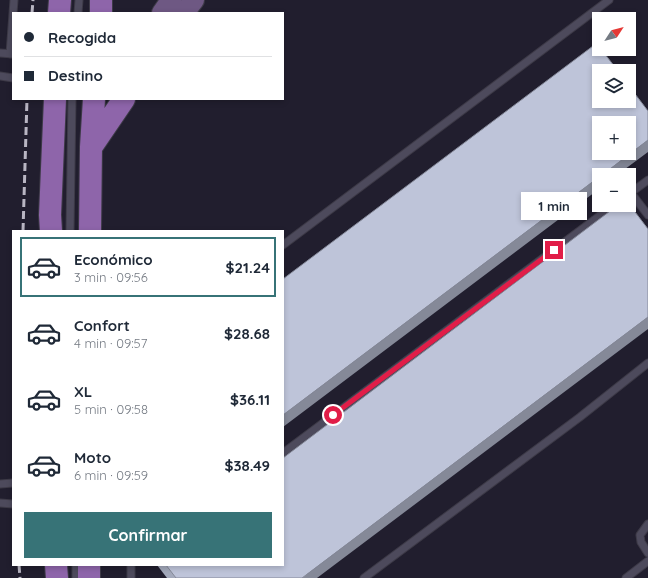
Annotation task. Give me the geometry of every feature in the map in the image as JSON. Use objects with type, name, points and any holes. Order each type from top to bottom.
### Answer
[{"type":"main road","points":[[59,12],[60,0]]},
{"type":"main road","points":[[101,0],[101,12]]},
{"type":"main road","points":[[163,12],[171,0]]},
{"type":"main road","points":[[185,12],[194,0]]},
{"type":"main road","points":[[51,230],[50,215],[55,100]]},
{"type":"main road","points":[[90,230],[91,147],[94,100]]},
{"type":"main road","points":[[91,147],[123,100]]},
{"type":"main road","points":[[56,566],[57,578]]},
{"type":"main road","points":[[89,566],[89,578]]},
{"type":"lane","points":[[14,0],[14,12]]},
{"type":"lane","points":[[78,12],[79,0]]},
{"type":"lane","points":[[284,244],[609,0]]},
{"type":"lane","points":[[0,53],[12,54]]},
{"type":"lane","points":[[0,76],[12,78]]},
{"type":"lane","points":[[70,230],[72,100]]},
{"type":"lane","points":[[636,189],[648,180]]},
{"type":"lane","points":[[636,200],[648,215]]},
{"type":"lane","points":[[284,452],[605,212]]},
{"type":"lane","points":[[364,578],[580,417],[648,363]]},
{"type":"lane","points":[[0,484],[12,483]]},
{"type":"lane","points":[[0,503],[12,504]]},
{"type":"lane","points":[[648,524],[640,535],[640,542],[648,553]]},
{"type":"lane","points":[[626,578],[648,561]]},
{"type":"lane","points":[[76,566],[76,578]]},
{"type":"lane","points":[[130,578],[131,566]]},
{"type":"building","points":[[592,47],[592,56],[606,56],[613,64],[592,64],[592,108],[636,108],[636,95],[648,111],[648,140],[636,149],[636,116],[592,116],[592,160],[622,160],[611,168],[592,168],[592,182],[284,414],[284,278]]},
{"type":"building","points":[[609,212],[635,212],[648,229],[648,317],[302,578],[176,578],[167,566],[284,566],[284,457]]},
{"type":"railway","points":[[32,12],[33,0]]},
{"type":"railway","points":[[23,230],[27,100]]},
{"type":"railway","points":[[19,566],[20,578]]},
{"type":"route","points":[[333,415],[554,250]]}]
